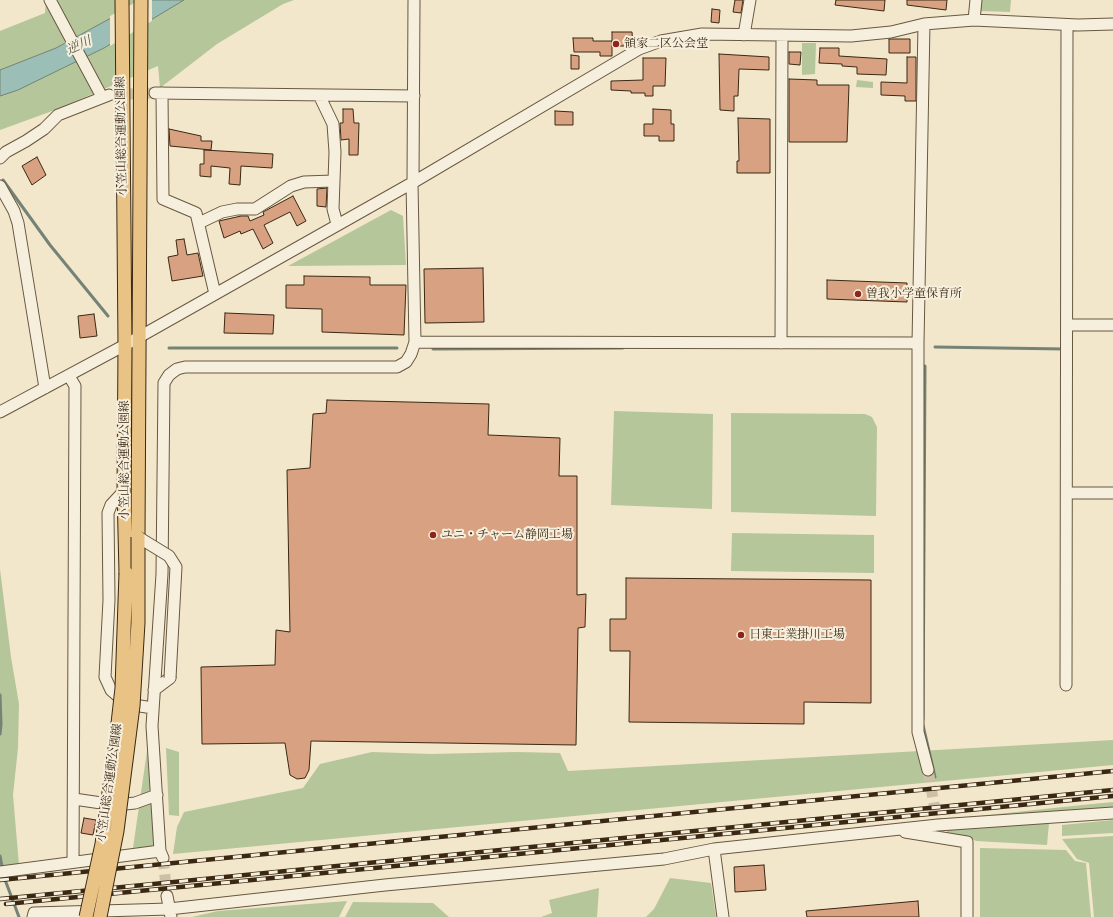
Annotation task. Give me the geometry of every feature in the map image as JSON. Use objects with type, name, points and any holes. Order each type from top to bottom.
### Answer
[{"type":"main road","name":"小笠山総合運動公園線","points":[[86,917],[102,844],[122,688],[126,573],[124,491],[125,345],[121,79],[122,0]]},
{"type":"main road","name":"小笠山総合運動公園線","points":[[100,917],[117,831],[133,706],[138,623],[138,337],[142,67],[141,0]]},
{"type":"street","points":[[5,871],[73,862],[162,854],[152,726],[162,574],[163,392],[164,383],[169,375],[177,369],[185,367],[397,367],[406,362],[411,354],[415,342],[412,182],[414,0]]},
{"type":"street","points":[[744,34],[750,0]]},
{"type":"street","points":[[974,20],[976,0]]},
{"type":"street","points":[[0,158],[6,152],[44,129],[58,115],[105,96],[51,3]]},
{"type":"street","points":[[0,412],[69,376],[215,294],[412,182],[639,49],[677,37],[702,34],[852,36],[891,32],[924,24],[974,20],[1067,25],[1113,24]]},
{"type":"street","points":[[924,24],[918,343],[918,732],[928,770]]},
{"type":"street","points":[[1066,685],[1067,25]]},
{"type":"street","points":[[781,343],[782,35]]},
{"type":"street","points":[[215,294],[196,213],[163,200],[159,93],[414,96]]},
{"type":"street","points":[[319,95],[333,124],[335,152],[333,208],[337,224]]},
{"type":"street","points":[[199,223],[222,212],[237,209],[255,209],[290,186],[304,182],[333,181]]},
{"type":"street","points":[[0,186],[14,211],[18,224],[45,388]]},
{"type":"street","points":[[1067,325],[1113,325]]},
{"type":"street","points":[[415,342],[918,343]]},
{"type":"street","points":[[69,376],[75,386],[73,862]]},
{"type":"street","points":[[124,491],[111,505],[108,513],[110,600],[105,677],[111,690],[127,704],[153,708]]},
{"type":"street","points":[[1067,493],[1113,493]]},
{"type":"street","points":[[138,537],[169,556],[176,567],[170,678],[154,690]]},
{"type":"street","points":[[74,799],[115,805],[135,803],[157,795]]},
{"type":"street","points":[[33,917],[34,913],[170,913],[385,886],[664,859],[714,849],[894,830],[1113,813]]},
{"type":"street","points":[[894,830],[967,842],[968,917]]},
{"type":"street","points":[[714,849],[723,917]]},
{"type":"street","points":[[167,896],[170,913]]},
{"type":"green space","points":[[46,0],[294,0],[283,4],[217,44],[160,88],[158,66],[55,110],[0,130],[0,31],[45,13]]},
{"type":"green space","points":[[979,0],[1011,0],[1010,12],[978,11]]},
{"type":"green space","points":[[802,43],[816,43],[815,74],[802,75]]},
{"type":"green space","points":[[857,80],[873,82],[873,88],[856,87]]},
{"type":"green space","points":[[391,210],[403,216],[406,265],[288,266]]},
{"type":"green space","points":[[614,411],[713,414],[712,509],[611,505]]},
{"type":"green space","points":[[731,413],[865,414],[872,417],[877,427],[876,516],[731,512]]},
{"type":"green space","points":[[732,533],[874,535],[874,573],[731,571]]},
{"type":"green space","points":[[0,569],[11,657],[19,704],[18,748],[13,795],[19,865],[0,868]]},
{"type":"green space","points":[[1113,740],[1113,765],[173,854],[177,827],[184,812],[303,788],[320,764],[372,752],[431,754],[517,752],[560,753],[568,771]]},
{"type":"green space","points":[[166,748],[179,752],[179,816],[169,815]]},
{"type":"green space","points":[[147,751],[155,846],[133,848]]},
{"type":"green space","points":[[1113,802],[1113,810],[941,820],[1082,805]]},
{"type":"green space","points":[[1113,820],[1113,833],[1062,836],[1062,825]]},
{"type":"green space","points":[[1049,823],[1047,845],[976,841],[968,837],[948,834],[946,829]]},
{"type":"green space","points":[[1113,836],[1113,917],[1094,917],[1089,863],[1077,859],[1062,839]]},
{"type":"green space","points":[[980,848],[1066,850],[1075,861],[1086,863],[1091,917],[980,917]]},
{"type":"green space","points":[[670,878],[711,883],[716,917],[646,917],[654,909]]},
{"type":"green space","points":[[599,888],[597,917],[541,917],[552,913],[549,900]]},
{"type":"green space","points":[[347,901],[339,917],[192,917],[218,911]]},
{"type":"green space","points":[[353,902],[433,903],[449,917],[345,917]]},
{"type":"water","name":"逆川","points":[[144,0],[184,0],[104,48],[18,90],[0,96],[0,70],[56,48]]},
{"type":"pier","points":[[140,0],[152,0],[152,21],[110,46],[110,16]]},
{"type":"building","points":[[735,0],[743,0],[741,13],[733,12]]},
{"type":"building","points":[[836,0],[885,0],[884,11],[835,5]]},
{"type":"building","points":[[907,0],[947,0],[946,10],[907,5]]},
{"type":"building","points":[[712,9],[720,10],[719,23],[711,22]]},
{"type":"building","name":"領家二区公会堂","points":[[612,32],[632,32],[633,45],[612,46]]},
{"type":"building","points":[[573,38],[593,38],[593,41],[612,41],[612,56],[600,56],[600,52],[574,52]]},
{"type":"building","points":[[889,39],[910,39],[910,53],[889,53]]},
{"type":"building","points":[[820,48],[839,48],[839,56],[887,59],[886,75],[857,74],[857,67],[842,66],[842,64],[819,63]]},
{"type":"building","points":[[789,52],[801,52],[800,65],[789,64]]},
{"type":"building","points":[[719,54],[769,57],[769,70],[739,69],[738,96],[734,96],[734,111],[720,110]]},
{"type":"building","points":[[571,55],[579,56],[579,69],[571,69]]},
{"type":"building","points":[[907,57],[916,57],[916,101],[905,101],[905,96],[881,95],[881,82],[907,83]]},
{"type":"building","points":[[643,58],[666,58],[665,86],[653,86],[653,96],[645,96],[645,93],[631,93],[631,91],[611,90],[611,81],[643,80]]},
{"type":"building","points":[[789,79],[817,80],[817,85],[849,85],[847,142],[789,142]]},
{"type":"building","points":[[343,109],[353,109],[354,123],[359,123],[358,155],[349,155],[349,139],[341,140],[340,123],[343,123]]},
{"type":"building","points":[[653,109],[671,110],[671,124],[674,124],[674,141],[659,141],[659,136],[644,136],[644,124],[653,124]]},
{"type":"building","points":[[555,111],[573,112],[573,125],[555,125]]},
{"type":"building","points":[[738,118],[770,119],[770,173],[737,173],[737,161],[739,161]]},
{"type":"building","points":[[169,129],[201,136],[201,141],[212,141],[211,150],[170,146]]},
{"type":"building","points":[[204,150],[273,154],[272,168],[241,166],[240,185],[229,184],[230,168],[211,166],[211,177],[200,176],[200,164],[204,164]]},
{"type":"building","points":[[37,157],[46,175],[32,185],[22,166]]},
{"type":"building","points":[[327,188],[326,207],[317,206],[317,189]]},
{"type":"building","points":[[293,196],[306,221],[297,226],[290,212],[264,225],[273,243],[263,249],[253,229],[241,234],[240,231],[224,238],[219,221],[248,216],[250,221],[264,215],[263,212]]},
{"type":"building","points":[[184,239],[187,255],[198,253],[203,276],[172,281],[168,257],[178,255],[176,240]]},
{"type":"building","points":[[483,268],[484,322],[425,323],[424,269]]},
{"type":"building","points":[[304,276],[370,277],[370,285],[406,285],[404,335],[322,332],[322,309],[286,308],[286,285],[304,285]]},
{"type":"building","points":[[827,280],[907,283],[907,302],[827,299]]},
{"type":"building","points":[[225,313],[274,315],[273,334],[224,333]]},
{"type":"building","points":[[94,314],[97,336],[80,338],[78,316]]},
{"type":"building","name":"ユニ・チャーム静岡工場","points":[[327,400],[489,404],[488,435],[560,438],[559,476],[577,476],[577,595],[586,594],[585,627],[578,628],[576,745],[311,741],[309,770],[305,778],[297,779],[290,775],[285,743],[202,744],[201,667],[275,665],[276,630],[290,632],[287,470],[310,468],[313,414],[326,413]]},
{"type":"building","name":"日東工業掛川工場","points":[[626,578],[871,580],[871,703],[804,702],[804,724],[629,722],[630,651],[610,651],[610,619],[626,619]]},
{"type":"building","points":[[84,818],[96,820],[93,835],[81,833]]},
{"type":"building","points":[[764,865],[766,890],[735,892],[734,867]]},
{"type":"building","points":[[918,901],[919,917],[807,917],[806,911]]},
{"type":"waterway","points":[[3,180],[50,245],[108,316]]},
{"type":"waterway","points":[[935,347],[1064,349]]},
{"type":"waterway","points":[[169,348],[397,348]]},
{"type":"waterway","points":[[433,349],[623,348]]},
{"type":"waterway","points":[[923,719],[925,366]]},
{"type":"waterway","points":[[0,695],[0,734]]},
{"type":"waterway","points":[[923,725],[935,777]]},
{"type":"waterway","points":[[0,856],[4,877],[19,917]]},
{"type":"tunnel","points":[[109,95],[155,93]]},
{"type":"tunnel","points":[[928,770],[940,839]]},
{"type":"tunnel","points":[[163,858],[167,896]]},
{"type":"railway","points":[[0,880],[1113,771]]},
{"type":"railway","points":[[0,899],[1113,790]]},
{"type":"railway","points":[[6,904],[1113,796]]},
{"type":"place","name":"領家二区公会堂","points":[[616,44]]},
{"type":"place","name":"曽我小学童保育所","points":[[858,294]]},
{"type":"place","name":"ユニ・チャーム静岡工場","points":[[433,535]]},
{"type":"place","name":"日東工業掛川工場","points":[[741,635]]}]
